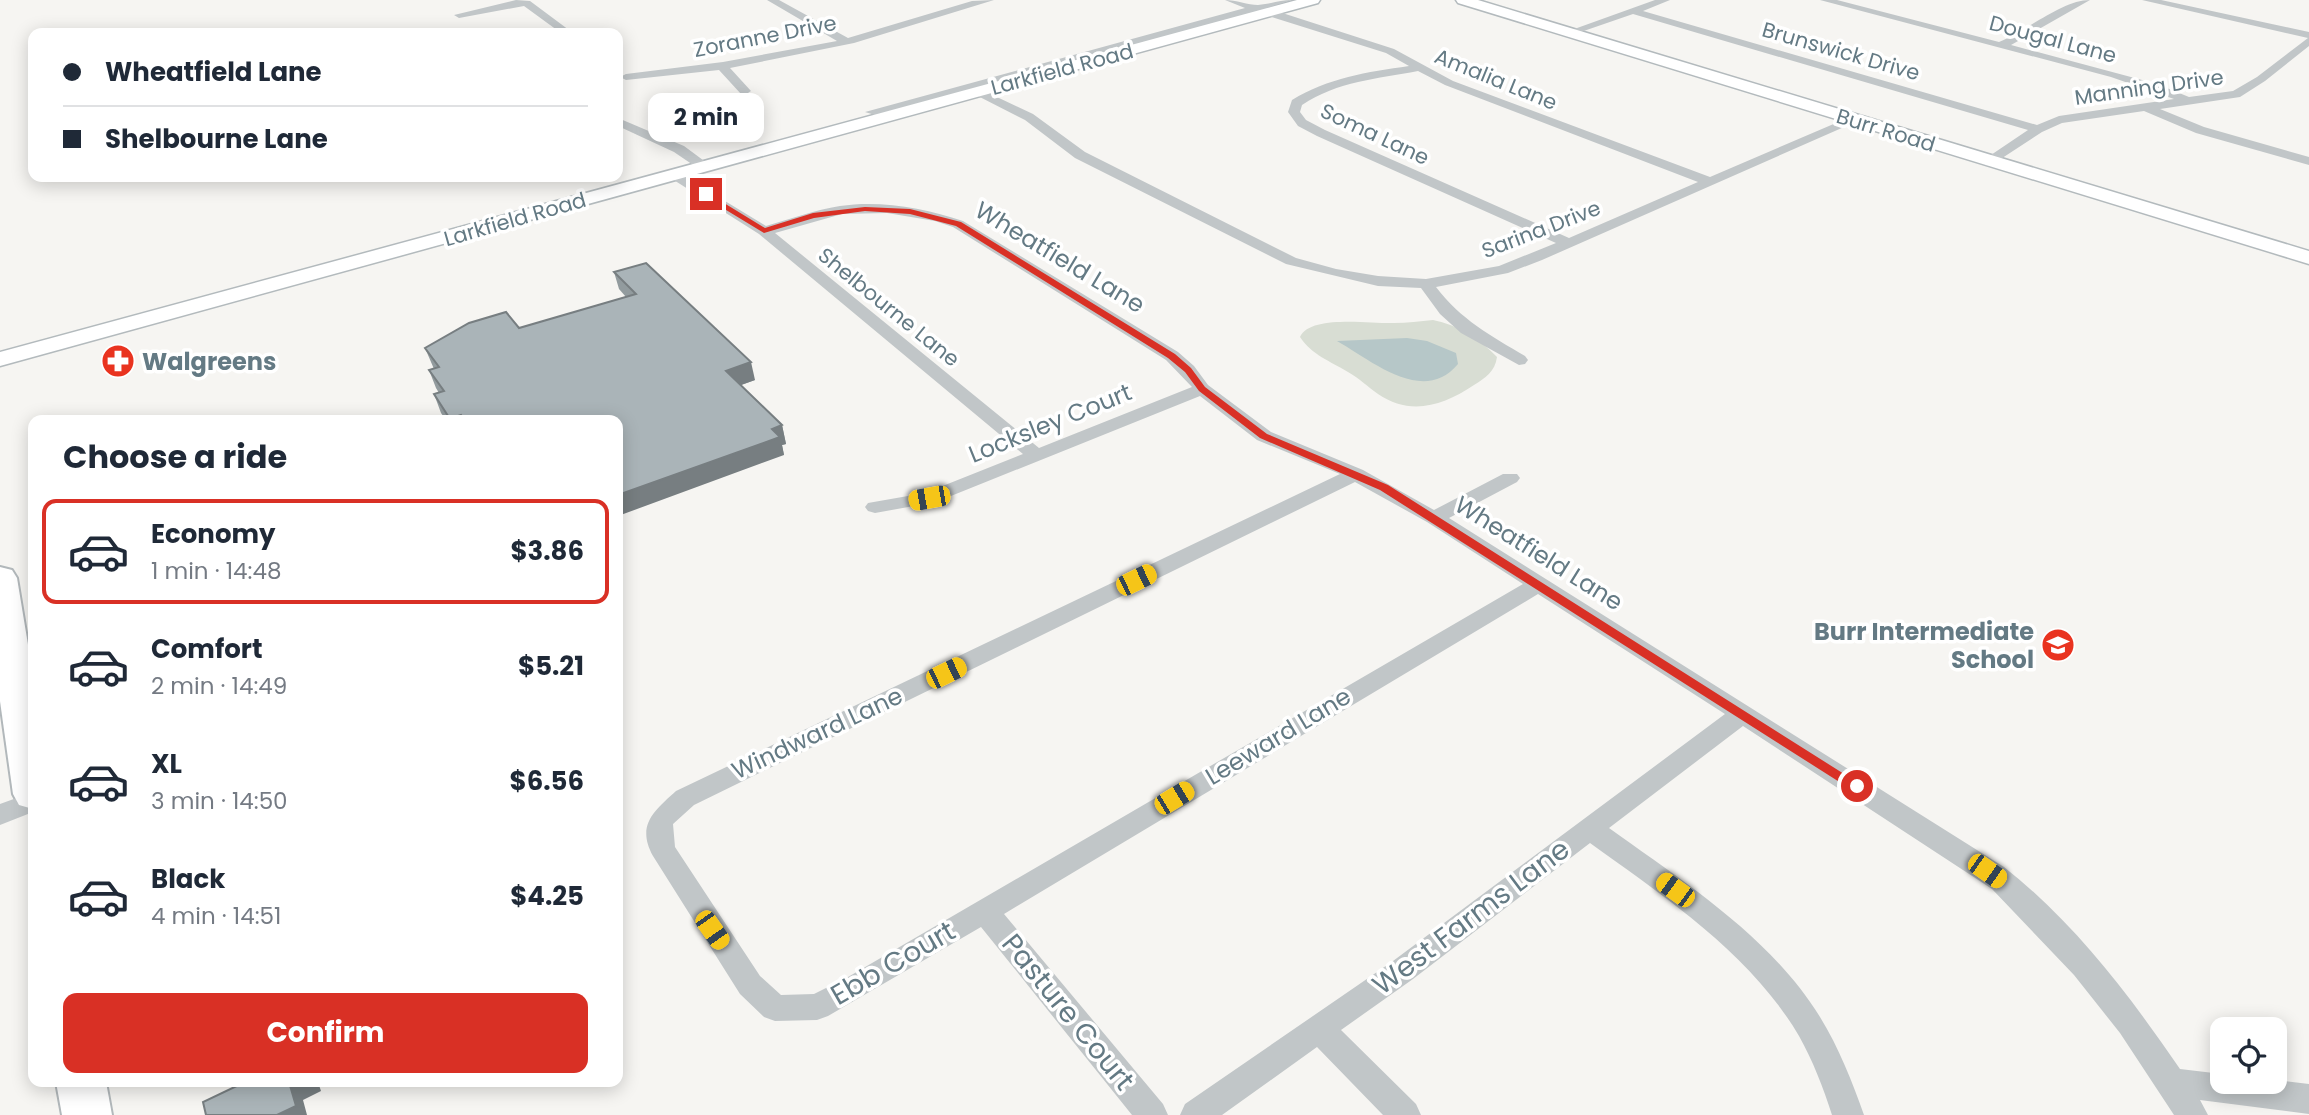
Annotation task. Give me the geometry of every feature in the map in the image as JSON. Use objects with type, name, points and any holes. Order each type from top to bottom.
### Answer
[{"type":"main road","name":"Larkfield Road","points":[[0,359],[976,92],[1263,10],[1313,0]]},
{"type":"main road","name":"Burr Road","points":[[1463,0],[2309,258]]},
{"type":"main road","points":[[0,578],[28,761]]},
{"type":"main road","points":[[82,1087],[87,1115]]},
{"type":"street","points":[[772,0],[845,41]]},
{"type":"street","name":"Zoranne Drive","points":[[623,73],[722,66],[879,33],[989,0]]},
{"type":"street","points":[[1230,0],[1263,10]]},
{"type":"street","name":"Larkfield Road","points":[[870,112],[1263,10],[1287,0]]},
{"type":"street","points":[[1571,33],[1665,0]]},
{"type":"street","name":"Dougal Lane","points":[[1825,0],[2141,82],[2188,101]]},
{"type":"street","points":[[2000,45],[2019,38],[2085,0]]},
{"type":"street","points":[[2147,0],[2309,35]]},
{"type":"street","points":[[459,15],[523,2],[561,28]]},
{"type":"street","name":"Amalia Lane","points":[[1263,10],[1390,51],[1449,83],[1709,182]]},
{"type":"street","name":"Brunswick Drive","points":[[1633,11],[2038,128]]},
{"type":"street","name":"Manning Drive","points":[[1990,162],[2038,128],[2059,120],[2079,115],[2220,97],[2248,88],[2309,41]]},
{"type":"street","points":[[722,66],[744,91]]},
{"type":"street","name":"Soma Lane","points":[[1417,68],[1339,82],[1306,96],[1296,103],[1294,112],[1302,122],[1321,134],[1568,243]]},
{"type":"street","name":"Sarina Drive","points":[[976,92],[1029,117],[1080,155],[1292,261],[1378,281],[1426,284],[1503,270],[1854,120]]},
{"type":"street","points":[[2145,107],[2221,137],[2309,160]]},
{"type":"street","points":[[623,124],[678,149],[704,166]]},
{"type":"street","name":"Shelbourne Lane","points":[[674,174],[764,231],[1036,455]]},
{"type":"street","name":"Wheatfield Lane","points":[[764,231],[813,215],[865,209],[910,211],[958,224],[1172,356],[1188,370],[1202,389],[1264,436],[1356,474],[1434,518],[2007,884],[2081,962],[2172,1082],[2192,1115]]},
{"type":"street","points":[[1426,284],[1446,311],[1467,329],[1519,360]]},
{"type":"street","name":"Locksley Court","points":[[875,507],[929,498],[1202,389]]},
{"type":"street","name":"Windward Lane","points":[[712,930],[662,849],[660,821],[685,797],[1356,474]]},
{"type":"street","points":[[1434,518],[1510,478]]},
{"type":"street","name":"Leeward Lane","points":[[984,910],[1537,585]]},
{"type":"street","name":"West Farms Lane","points":[[1195,1115],[1404,970],[1742,714]]},
{"type":"street","points":[[0,815],[28,804]]},
{"type":"street","points":[[1589,828],[1696,906],[1746,948],[1784,991],[1814,1036],[1842,1090],[1848,1115]]},
{"type":"street","name":"Ebb Court","points":[[712,930],[750,985],[775,1008],[817,1007],[858,986],[984,910]]},
{"type":"street","name":"Pasture Court","points":[[984,910],[1152,1115]]},
{"type":"street","points":[[1319,1029],[1405,1115]]},
{"type":"street","points":[[2172,1082],[2309,1099]]},
{"type":"shaded area","points":[[1433,320],[1468,333],[1497,357],[1492,371],[1482,380],[1450,398],[1426,406],[1402,405],[1390,401],[1316,353],[1300,337],[1316,325],[1328,323]]},
{"type":"shaded area","points":[[1407,338],[1427,341],[1456,353],[1458,364],[1444,376],[1429,381],[1413,380],[1381,368],[1337,341]]},
{"type":"building","points":[[646,263],[751,362],[726,371],[782,425],[772,429],[780,437],[623,493],[623,415],[447,415],[434,394],[444,391],[429,370],[439,367],[425,348],[469,323],[506,312],[519,328],[636,294],[614,272]]},
{"type":"building","points":[[234,1087],[290,1087],[296,1106],[277,1115],[206,1115],[203,1102]]},
{"type":"place","name":"Walgreens","points":[[118,361]]},
{"type":"place","name":"Burr Intermediate School","points":[[2058,645]]},
{"type":"route","points":[[706,194],[764,231],[813,215],[865,209],[910,211],[958,224],[1172,356],[1188,370],[1202,389],[1242,422],[1264,436],[1384,487],[1857,786]]}]
